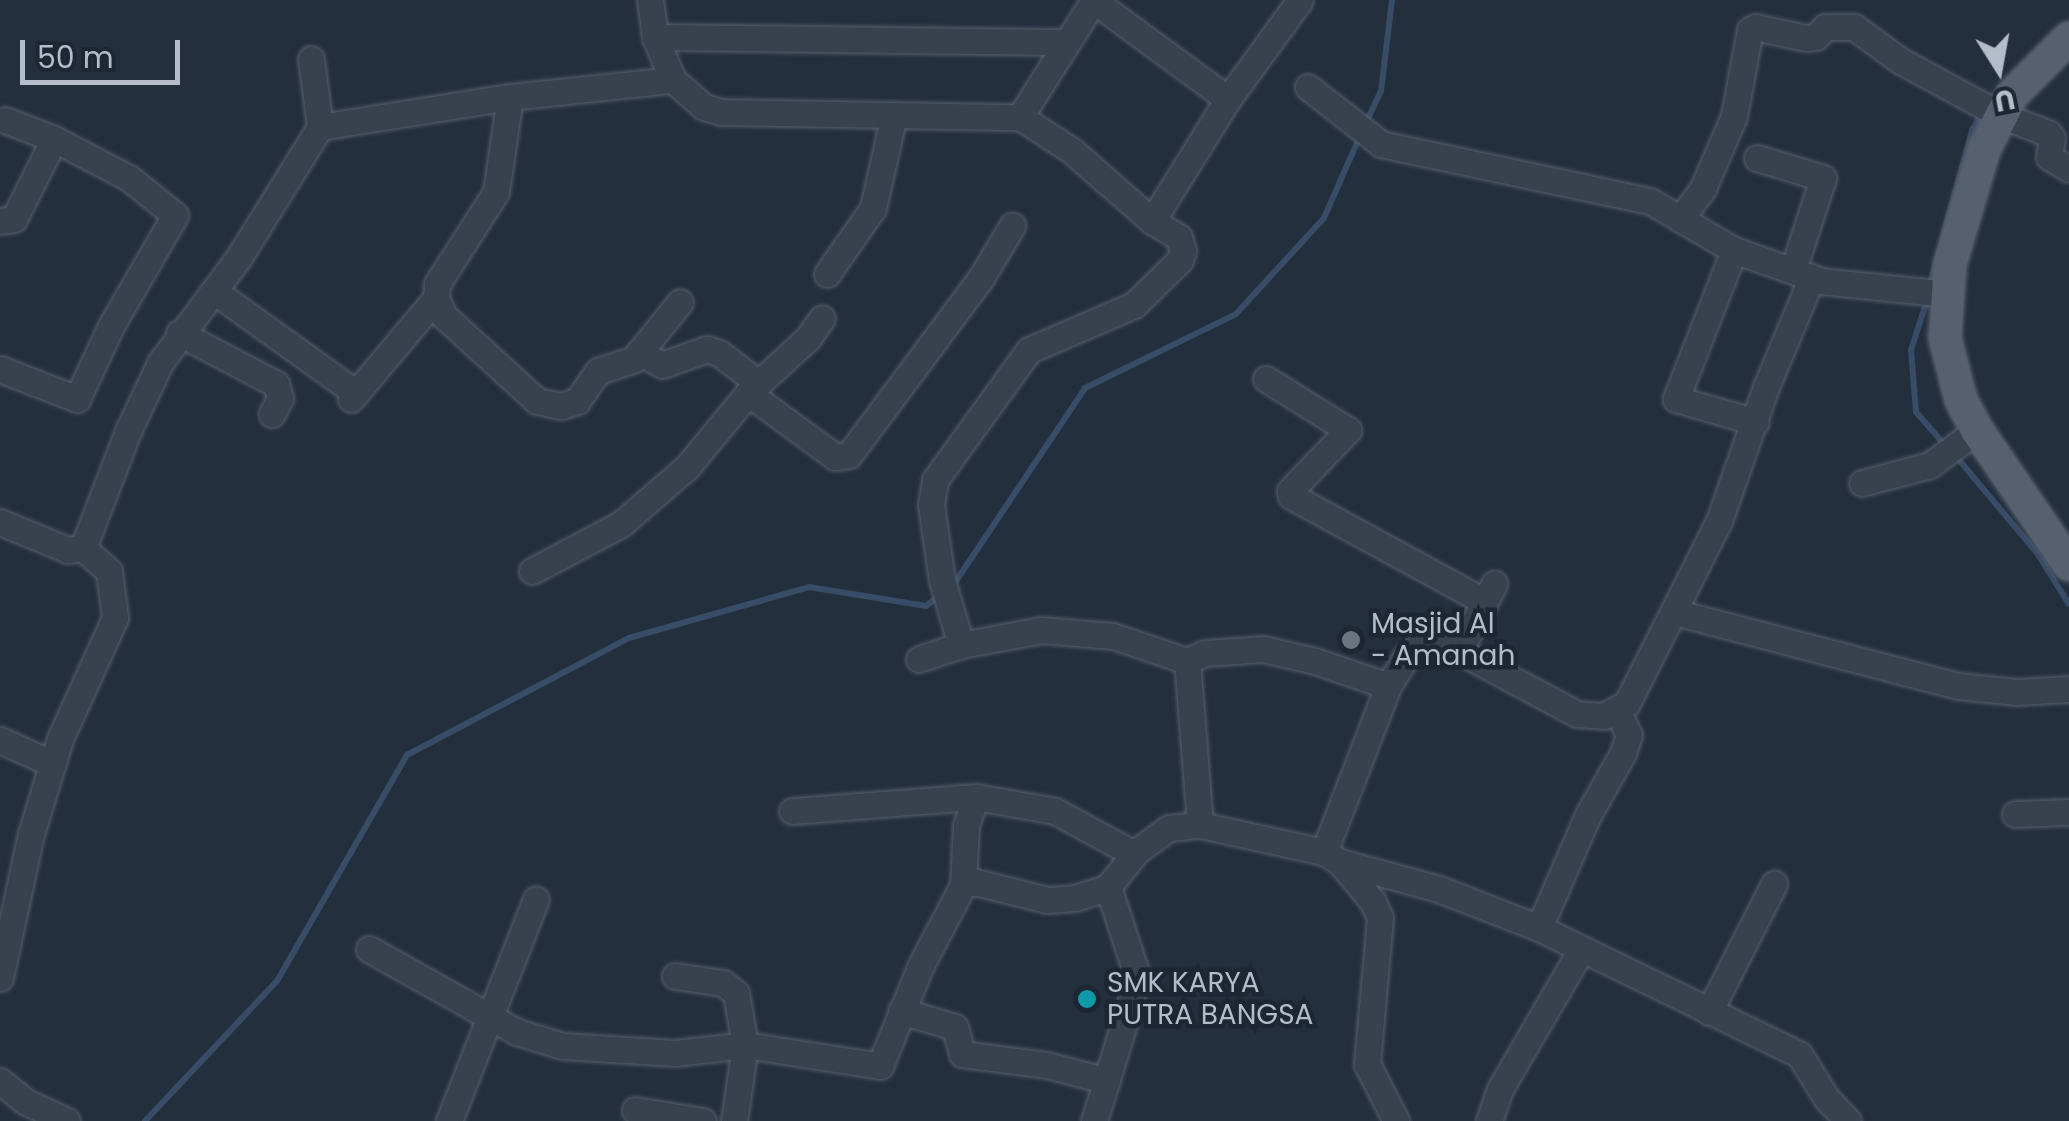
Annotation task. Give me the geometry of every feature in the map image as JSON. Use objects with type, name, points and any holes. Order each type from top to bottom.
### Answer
[{"type":"main road","points":[[2069,38],[1989,108],[1941,293],[1951,372],[1968,438],[2069,565]]},
{"type":"street","points":[[650,0],[655,37],[674,80],[690,98],[721,112],[1020,117],[1071,150],[1152,222],[1178,238],[1184,250],[1180,260],[1134,305],[1029,350],[935,480],[931,505],[942,580],[961,645]]},
{"type":"street","points":[[1020,117],[1094,0],[1228,99]]},
{"type":"street","points":[[1152,222],[1294,2]]},
{"type":"street","points":[[1680,219],[1702,188],[1734,116],[1750,30],[1755,27],[1806,38],[1816,37],[1825,27],[1854,27],[1900,61],[1989,108],[2052,135],[2049,157],[2069,169]]},
{"type":"street","points":[[655,37],[1064,42]]},
{"type":"street","points":[[83,548],[145,393],[179,333],[214,291],[320,127],[311,59]]},
{"type":"street","points":[[320,127],[510,98],[674,80]]},
{"type":"street","points":[[1308,87],[1381,144],[1638,197],[1734,250],[1802,273],[1941,293]]},
{"type":"street","points":[[214,291],[353,396],[436,298],[442,273],[496,192],[510,98]]},
{"type":"street","points":[[826,274],[873,208],[894,116]]},
{"type":"street","points":[[0,369],[77,399],[111,326],[174,215],[129,178],[54,139],[5,120]]},
{"type":"street","points":[[0,221],[14,219],[54,139]]},
{"type":"street","points":[[1332,857],[1388,686],[1416,646],[1434,643],[1459,651],[1577,714],[1604,716],[1618,710],[1632,695],[1720,521],[1756,422],[1802,273],[1823,178],[1758,158]]},
{"type":"street","points":[[639,352],[662,365],[707,349],[719,353],[753,388],[835,457],[849,455],[981,278],[1012,226]]},
{"type":"street","points":[[1734,250],[1676,398],[1756,422]]},
{"type":"street","points":[[436,298],[444,316],[537,401],[561,406],[577,401],[598,371],[627,362],[639,352],[680,302]]},
{"type":"street","points":[[532,571],[621,524],[687,467],[753,388],[808,338],[822,318]]},
{"type":"street","points":[[179,333],[276,384],[280,398],[272,414]]},
{"type":"street","points":[[1266,379],[1348,430],[1290,491],[1291,496],[1488,592],[1459,651]]},
{"type":"street","points":[[1862,483],[1937,462],[1968,438]]},
{"type":"street","points":[[0,522],[68,550],[83,548]]},
{"type":"street","points":[[0,978],[31,834],[53,764],[115,618],[108,571],[83,548]]},
{"type":"street","points":[[1674,612],[1958,686],[2018,692],[2069,689]]},
{"type":"street","points":[[919,658],[961,645],[1042,630],[1083,631],[1187,661],[1205,653],[1263,649],[1315,661],[1388,686]]},
{"type":"street","points":[[1187,661],[1200,825]]},
{"type":"street","points":[[1539,928],[1588,815],[1629,736],[1618,710]]},
{"type":"street","points":[[0,740],[53,764]]},
{"type":"street","points":[[792,811],[976,798],[1055,811],[1134,854]]},
{"type":"street","points":[[369,949],[491,1018],[563,1046],[615,1053],[675,1053],[745,1046],[880,1066],[901,1011],[963,885],[966,825],[976,798]]},
{"type":"street","points":[[2015,814],[2069,812]]},
{"type":"street","points":[[963,885],[974,882],[1048,900],[1075,898],[1108,887],[1134,854],[1168,828],[1200,825],[1332,857],[1440,890],[1539,928],[1799,1054],[1827,1099],[1848,1121]]},
{"type":"street","points":[[1332,857],[1373,902],[1380,918],[1367,1064],[1396,1121]]},
{"type":"street","points":[[1709,1012],[1774,884]]},
{"type":"street","points":[[1094,1121],[1130,1002],[1135,969],[1108,887]]},
{"type":"street","points":[[449,1121],[536,899]]},
{"type":"street","points":[[1490,1121],[1500,1089],[1581,950]]},
{"type":"street","points":[[675,976],[734,988],[745,1046],[734,1121]]},
{"type":"street","points":[[901,1011],[955,1027],[962,1054],[1047,1065],[1107,1081]]},
{"type":"street","points":[[0,1080],[26,1102],[67,1121]]},
{"type":"street","points":[[635,1110],[704,1121]]},
{"type":"waterway","points":[[1365,125],[1381,91],[1392,0]]},
{"type":"waterway","points":[[1930,284],[1972,130],[1984,111]]},
{"type":"waterway","points":[[952,587],[1085,388],[1236,314],[1324,218],[1360,136]]},
{"type":"waterway","points":[[1928,297],[1911,350],[1916,412],[1945,445]]},
{"type":"waterway","points":[[1954,454],[2037,553],[2069,604]]},
{"type":"waterway","points":[[145,1121],[277,981],[407,755],[629,638],[809,587],[926,606],[938,597]]},
{"type":"place","name":"Masjid Al - Amanah","points":[[1351,640]]},
{"type":"place","name":"SMK KARYA PUTRA BANGSA","points":[[1087,999]]}]
